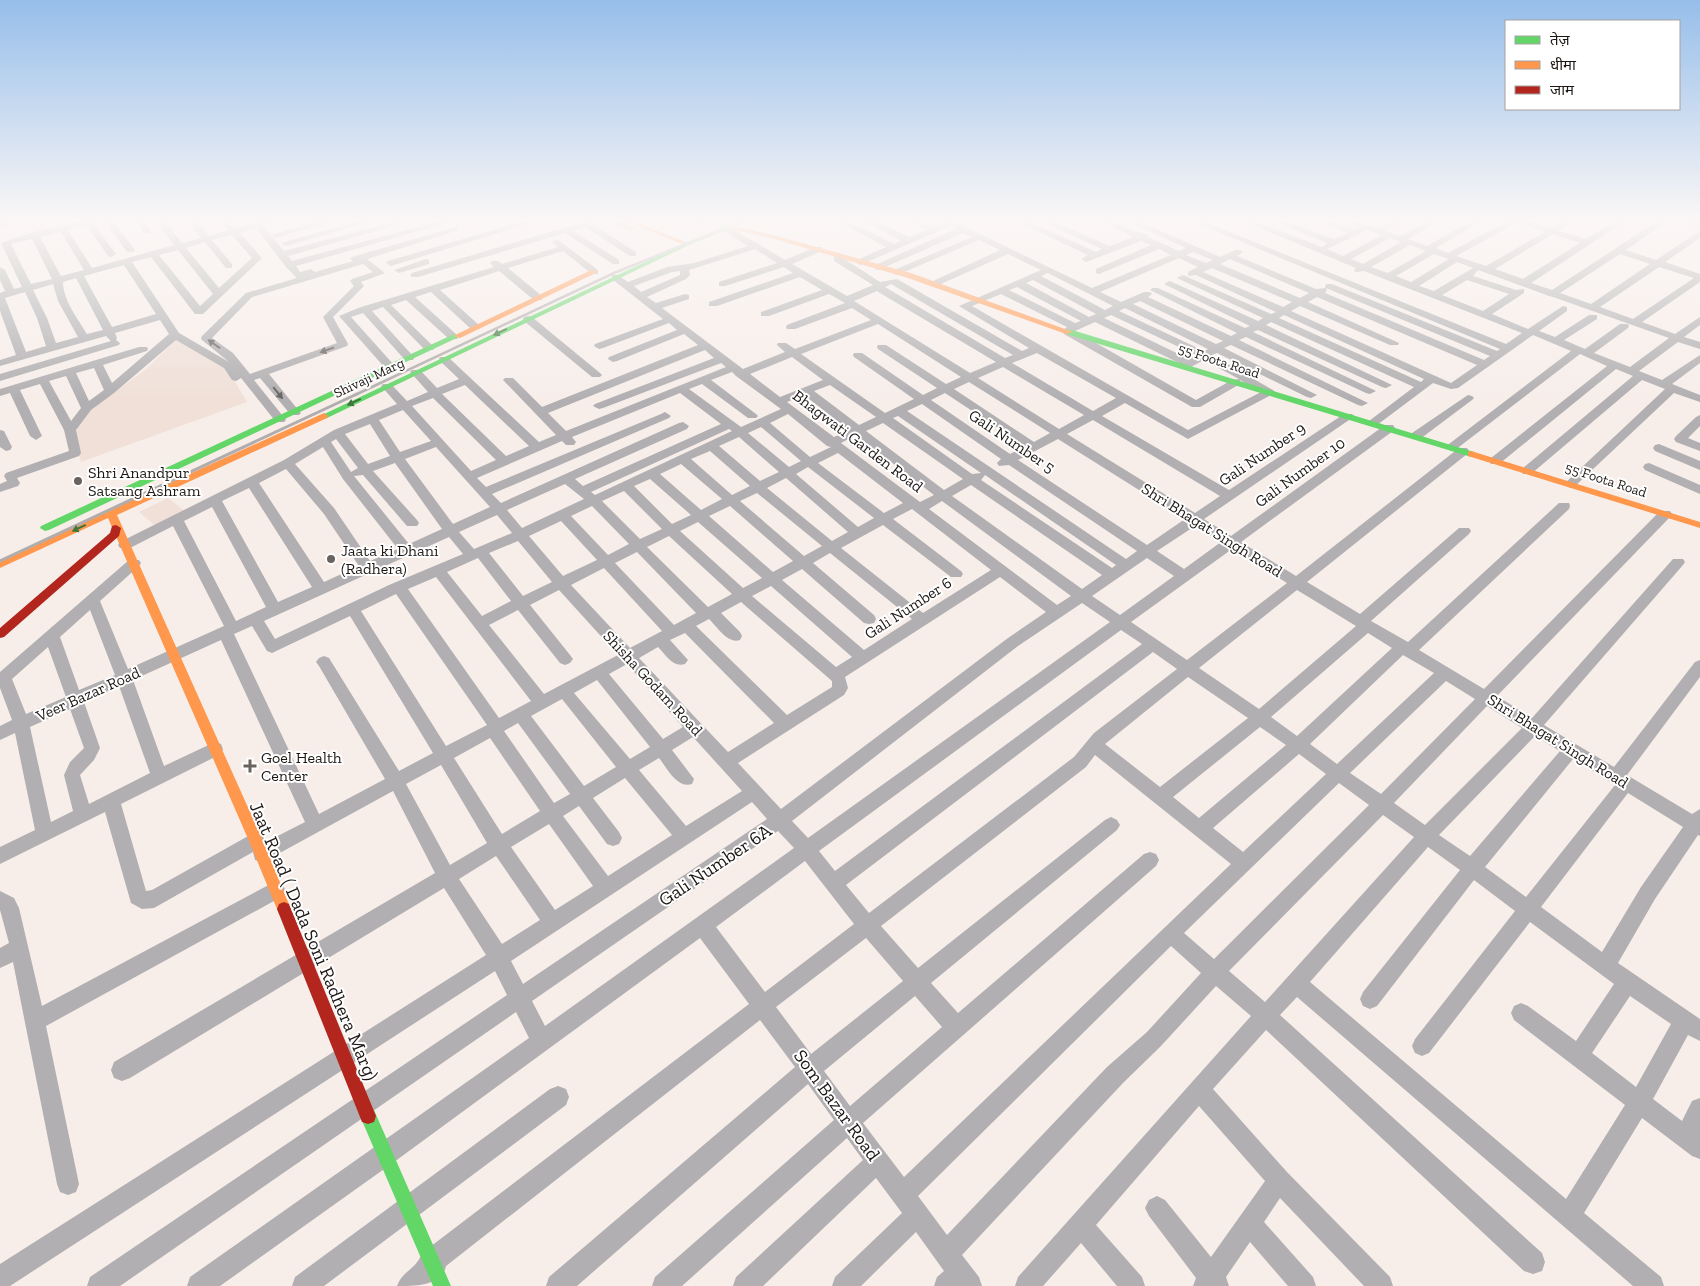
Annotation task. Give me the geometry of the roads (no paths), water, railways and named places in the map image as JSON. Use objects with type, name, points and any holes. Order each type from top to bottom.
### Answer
[{"type":"main road","name":"Shivaji Marg","points":[[35,533],[577,280]]},
{"type":"main road","name":"Shivaji Marg","points":[[0,564],[250,450],[611,280]]},
{"type":"main road","name":"55 Foota Road","points":[[917,280],[1236,382],[1269,392],[1306,398],[1348,416],[1700,526]]},
{"type":"main road","points":[[232,442],[250,450]]},
{"type":"main road","points":[[201,456],[218,464]]},
{"type":"main road","name":"Jaat Road ( Dada Soni Radhera Marg)","points":[[111,514],[175,655],[258,847],[364,1106],[436,1272]]},
{"type":"main road","points":[[0,634],[115,534],[116,528]]},
{"type":"street","points":[[5,280],[11,293]]},
{"type":"street","points":[[24,280],[52,347]]},
{"type":"street","points":[[22,356],[1,306],[11,293],[28,288],[58,280],[61,295],[84,338]]},
{"type":"street","points":[[82,280],[130,374]]},
{"type":"street","points":[[139,280],[175,335],[228,366],[276,421]]},
{"type":"street","points":[[174,280],[199,312],[233,280]]},
{"type":"street","points":[[206,280],[218,294]]},
{"type":"street","points":[[276,421],[249,378],[229,355],[206,338],[249,295],[300,280]]},
{"type":"street","points":[[249,378],[343,344],[328,317],[359,286],[354,281],[358,280]]},
{"type":"street","points":[[390,367],[344,317],[458,280]]},
{"type":"street","points":[[516,280],[538,298]]},
{"type":"street","name":"Bhagwati Garden Road","points":[[618,280],[834,446],[1057,613]]},
{"type":"street","points":[[626,286],[641,280]]},
{"type":"street","points":[[640,296],[676,280]]},
{"type":"street","points":[[722,284],[734,280]]},
{"type":"street","points":[[713,304],[781,280]]},
{"type":"street","name":"Shri Bhagat Singh Road","points":[[813,280],[1295,582],[1621,780],[1698,823]]},
{"type":"street","points":[[871,280],[883,292],[1229,496]]},
{"type":"street","points":[[791,327],[850,302],[892,280]]},
{"type":"street","points":[[906,280],[1022,355]]},
{"type":"street","points":[[934,284],[943,280]]},
{"type":"street","points":[[1024,280],[964,306],[1188,435],[1269,392]]},
{"type":"street","points":[[1040,280],[1204,355],[1269,392]]},
{"type":"street","points":[[1068,280],[1092,292],[1108,312],[1187,365],[1341,280],[1507,348]]},
{"type":"street","points":[[1092,292],[1120,280]]},
{"type":"street","points":[[1071,329],[1178,280]]},
{"type":"street","points":[[1187,280],[1421,386]]},
{"type":"street","points":[[1213,280],[1450,386],[1454,386],[1563,309]]},
{"type":"street","points":[[1253,280],[1299,303],[1394,343]]},
{"type":"street","points":[[1275,280],[1317,293],[1484,364]]},
{"type":"street","points":[[1315,280],[1497,355]]},
{"type":"street","points":[[1367,280],[1517,341]]},
{"type":"street","points":[[1396,280],[1669,386],[1697,394]]},
{"type":"street","points":[[1412,286],[1421,280]]},
{"type":"street","points":[[1435,295],[1459,280]]},
{"type":"street","points":[[1476,280],[1516,294]]},
{"type":"street","points":[[1515,280],[1593,312],[1677,337],[1700,346]]},
{"type":"street","points":[[1484,315],[1516,294],[1533,280]]},
{"type":"street","points":[[1552,294],[1573,280]]},
{"type":"street","points":[[1556,341],[1634,280]]},
{"type":"street","points":[[409,1286],[436,1272],[762,1005],[1080,762],[1100,738],[1457,449],[1583,352],[1695,280]]},
{"type":"street","points":[[1018,283],[1217,348],[1306,398],[1457,304]]},
{"type":"street","points":[[1169,284],[1386,385]]},
{"type":"street","points":[[432,288],[475,327]]},
{"type":"street","points":[[765,314],[831,290]]},
{"type":"street","points":[[1001,290],[1071,329],[1196,405],[1236,382]]},
{"type":"street","points":[[1155,290],[1370,391]]},
{"type":"street","points":[[408,296],[453,337]]},
{"type":"street","points":[[652,307],[685,297]]},
{"type":"street","points":[[1140,297],[1362,403]]},
{"type":"street","points":[[384,303],[429,348]]},
{"type":"street","points":[[365,309],[409,358]]},
{"type":"street","points":[[0,362],[162,316]]},
{"type":"street","points":[[528,319],[596,375]]},
{"type":"street","points":[[599,346],[669,320]]},
{"type":"street","points":[[468,477],[537,447],[704,380],[794,353],[879,320]]},
{"type":"street","points":[[1527,471],[1677,337],[1700,320]]},
{"type":"street","points":[[613,358],[683,331]]},
{"type":"street","points":[[0,337],[12,334]]},
{"type":"street","points":[[70,430],[87,408],[110,391],[175,335]]},
{"type":"street","points":[[0,378],[115,343]]},
{"type":"street","points":[[782,345],[972,480],[1113,576]]},
{"type":"street","points":[[541,412],[600,389],[648,367],[704,346]]},
{"type":"street","points":[[882,347],[1034,447]]},
{"type":"street","points":[[480,624],[520,602],[809,462],[856,431],[1039,348]]},
{"type":"street","points":[[0,393],[143,349]]},
{"type":"street","points":[[81,353],[110,391]]},
{"type":"street","name":"Gali Number 5","points":[[858,355],[1010,460],[1184,576]]},
{"type":"street","points":[[1570,484],[1700,358]]},
{"type":"street","points":[[444,359],[537,447]]},
{"type":"street","points":[[599,406],[720,359]]},
{"type":"street","points":[[1495,461],[1615,365]]},
{"type":"street","points":[[70,372],[87,408]]},
{"type":"street","points":[[416,372],[504,461]]},
{"type":"street","points":[[262,373],[294,412]]},
{"type":"street","points":[[1373,423],[1421,386],[1434,379]]},
{"type":"street","points":[[0,488],[14,483],[10,476],[75,453],[70,430],[43,380]]},
{"type":"street","points":[[126,545],[288,463],[338,433],[466,380]]},
{"type":"street","points":[[509,380],[595,465]]},
{"type":"street","points":[[704,380],[757,419],[882,519],[956,574]]},
{"type":"street","points":[[582,491],[757,419],[806,391],[832,380]]},
{"type":"street","name":"Shisha Godam Road","points":[[387,386],[498,508],[561,583],[807,850],[867,926],[956,1027]]},
{"type":"street","points":[[14,389],[36,436]]},
{"type":"street","points":[[682,389],[735,428],[857,532]]},
{"type":"street","points":[[806,391],[942,495],[1082,596],[1260,718],[1472,868],[1627,982],[1693,1026],[1640,1103],[1569,1216]]},
{"type":"street","points":[[111,801],[138,897],[142,900],[154,899],[258,847],[316,825],[857,532],[882,519],[942,495],[1126,398]]},
{"type":"street","points":[[1416,436],[1468,398]]},
{"type":"street","points":[[899,412],[1127,566]]},
{"type":"street","points":[[483,493],[665,416]]},
{"type":"street","name":"Gali Number 9","points":[[1195,520],[1348,416]]},
{"type":"street","points":[[1700,419],[1680,439],[1700,447]]},
{"type":"street","points":[[373,420],[396,458],[450,531],[476,554],[520,602],[565,659]]},
{"type":"street","name":"Veer Bazar Road","points":[[0,732],[683,426]]},
{"type":"street","points":[[255,619],[272,647],[399,587],[625,486],[711,445],[735,428]]},
{"type":"street","name":"Gali Number 10","points":[[199,1286],[386,1154],[1389,428]]},
{"type":"street","points":[[338,433],[365,469],[412,524]]},
{"type":"street","points":[[0,434],[6,447]]},
{"type":"street","points":[[324,440],[347,476],[407,551]]},
{"type":"street","points":[[347,476],[437,443]]},
{"type":"street","points":[[711,445],[830,547],[923,620]]},
{"type":"street","points":[[1659,448],[1700,466]]},
{"type":"street","points":[[683,458],[869,619]]},
{"type":"street","points":[[288,463],[329,511],[368,568]]},
{"type":"street","points":[[1649,467],[1700,490]]},
{"type":"street","points":[[651,473],[863,658]]},
{"type":"street","points":[[566,478],[593,500],[708,613],[735,636]]},
{"type":"street","points":[[251,481],[322,588]]},
{"type":"street","points":[[625,486],[669,530],[741,595],[837,677],[841,685],[838,691],[726,762]]},
{"type":"street","points":[[214,499],[275,610]]},
{"type":"street","points":[[1200,828],[1298,745],[1564,506]]},
{"type":"street","points":[[563,514],[672,632],[786,725]]},
{"type":"street","points":[[955,1274],[1115,1075],[1154,1039],[1215,972],[1665,514]]},
{"type":"street","points":[[176,519],[229,631],[316,825]]},
{"type":"street","points":[[1057,613],[1195,520]]},
{"type":"street","points":[[1160,797],[1260,718],[1464,532]]},
{"type":"street","points":[[1027,1286],[1198,1090],[1426,836],[1534,726],[1678,562]]},
{"type":"street","points":[[45,834],[21,723],[2,680],[134,563]]},
{"type":"street","points":[[438,570],[542,702]]},
{"type":"street","name":"Gali Number 6","points":[[837,677],[839,673],[1000,571]]},
{"type":"street","points":[[399,587],[550,813],[606,887]]},
{"type":"street","points":[[93,601],[160,776]]},
{"type":"street","points":[[353,609],[498,844],[552,921]]},
{"type":"street","name":"Gali Number 6A","points":[[100,1286],[780,820],[1013,642],[1057,613]]},
{"type":"street","points":[[672,632],[680,660]]},
{"type":"street","points":[[52,636],[92,748],[89,755],[73,769],[72,775],[83,815]]},
{"type":"street","points":[[834,883],[1153,644]]},
{"type":"street","points":[[324,662],[396,781],[446,875],[498,956],[542,1041]]},
{"type":"street","points":[[1422,1046],[1528,909],[1700,666]]},
{"type":"street","points":[[599,672],[686,779]]},
{"type":"street","points":[[903,1194],[1445,672]]},
{"type":"street","points":[[564,691],[684,837]]},
{"type":"street","points":[[520,714],[613,838]]},
{"type":"street","points":[[122,1070],[695,728]]},
{"type":"street","points":[[1094,745],[1245,864]]},
{"type":"street","points":[[0,856],[215,749]]},
{"type":"street","points":[[1370,999],[1472,868],[1572,750]]},
{"type":"street","points":[[0,1278],[224,1133],[345,1058],[498,956],[754,792]]},
{"type":"street","points":[[1605,966],[1648,893],[1698,823]]},
{"type":"street","points":[[558,1286],[810,1068],[1112,825]]},
{"type":"street","points":[[664,1286],[956,1027],[1150,860]]},
{"type":"street","points":[[34,1022],[276,890]]},
{"type":"street","points":[[0,900],[8,904],[10,908],[20,948],[68,1184]]},
{"type":"street","name":"Som Bazar Road","points":[[702,924],[903,1194],[955,1274]]},
{"type":"street","points":[[1171,934],[1266,1016],[1533,1262]]},
{"type":"street","points":[[0,958],[20,948]]},
{"type":"street","points":[[1578,1056],[1627,982]]},
{"type":"street","points":[[1296,983],[1652,1286]]},
{"type":"street","points":[[1521,1012],[1693,1142],[1700,1109]]},
{"type":"street","points":[[1198,1090],[1279,1180],[1381,1286]]},
{"type":"street","points":[[304,1286],[558,1097]]},
{"type":"street","points":[[745,1286],[878,1161]]},
{"type":"street","points":[[1157,1208],[1211,1283],[1248,1222],[1279,1180]]},
{"type":"street","points":[[844,1286],[917,1215]]},
{"type":"street","points":[[1248,1222],[1304,1286]]},
{"type":"street","points":[[1081,1225],[1133,1286]]},
{"type":"railway","points":[[355,395],[599,280]]},
{"type":"railway","points":[[0,561],[357,394]]},
{"type":"place","name":"Shri Anandpur Satsang Ashram","points":[[78,481]]},
{"type":"place","name":"Jaata ki Dhani (Radhera)","points":[[331,559]]},
{"type":"place","name":"Goel Health Center","points":[[250,766]]}]
